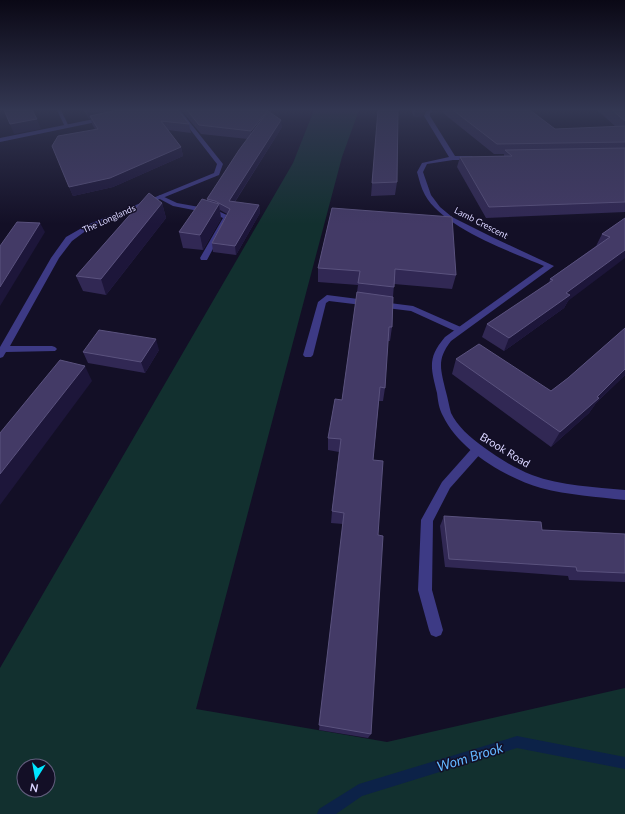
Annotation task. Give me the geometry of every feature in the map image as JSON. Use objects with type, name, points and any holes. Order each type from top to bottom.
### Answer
[{"type":"street","name":"The Longlands","points":[[2,352],[55,258],[69,239],[89,226],[217,174],[220,164],[207,148]]},
{"type":"street","points":[[447,148],[453,158]]},
{"type":"street","name":"Lamb Crescent","points":[[476,158],[453,158],[425,163],[420,172],[428,195],[438,208],[450,218],[468,228],[550,266]]},
{"type":"street","points":[[160,197],[175,205],[216,212],[227,217],[204,258]]},
{"type":"street","name":"Brook Road","points":[[550,266],[460,330],[438,349],[434,366],[447,416],[462,436],[478,449],[510,470],[539,483],[576,490],[625,495]]},
{"type":"street","points":[[308,355],[322,302],[327,298],[413,309],[430,315],[460,330]]},
{"type":"street","name":"The Longlands","points":[[2,352],[52,349]]},
{"type":"street","points":[[436,630],[425,590],[427,520],[446,485],[478,449]]},
{"type":"green space","points":[[299,148],[345,148],[196,709],[387,742],[625,688],[625,814],[0,814],[0,668],[293,163]]},
{"type":"building","points":[[53,148],[179,148],[110,178],[69,187]]},
{"type":"building","points":[[240,148],[263,148],[229,201],[259,205],[235,246],[212,243],[230,209],[215,201],[207,199]]},
{"type":"building","points":[[375,148],[397,148],[397,182],[372,183]]},
{"type":"building","points":[[625,148],[625,202],[489,207],[460,157],[512,156],[505,150]]},
{"type":"building","points":[[149,193],[162,203],[101,279],[76,276]]},
{"type":"building","points":[[202,199],[219,204],[200,235],[179,232]]},
{"type":"building","points":[[332,208],[452,217],[456,275],[395,269],[394,287],[358,283],[360,271],[318,268]]},
{"type":"building","points":[[625,218],[625,250],[566,293],[570,295],[509,338],[487,324],[553,280],[550,279],[610,237],[602,234]]},
{"type":"building","points":[[17,222],[40,223],[0,287],[0,246]]},
{"type":"building","points":[[357,292],[393,297],[392,327],[389,327],[385,388],[380,387],[373,460],[383,461],[378,535],[383,536],[371,734],[319,725],[344,513],[332,511],[341,439],[328,438],[335,399],[342,400]]},
{"type":"building","points":[[625,328],[625,369],[597,397],[599,398],[560,432],[456,359],[479,344],[551,391]]},
{"type":"building","points":[[99,330],[156,339],[141,362],[83,352]]},
{"type":"building","points":[[60,360],[85,366],[0,474],[0,433]]},
{"type":"building","points":[[444,516],[541,522],[542,530],[625,534],[625,573],[577,571],[576,567],[449,559]]},
{"type":"waterway","name":"Wom Brook","points":[[324,814],[359,791],[517,742],[625,763]]}]
